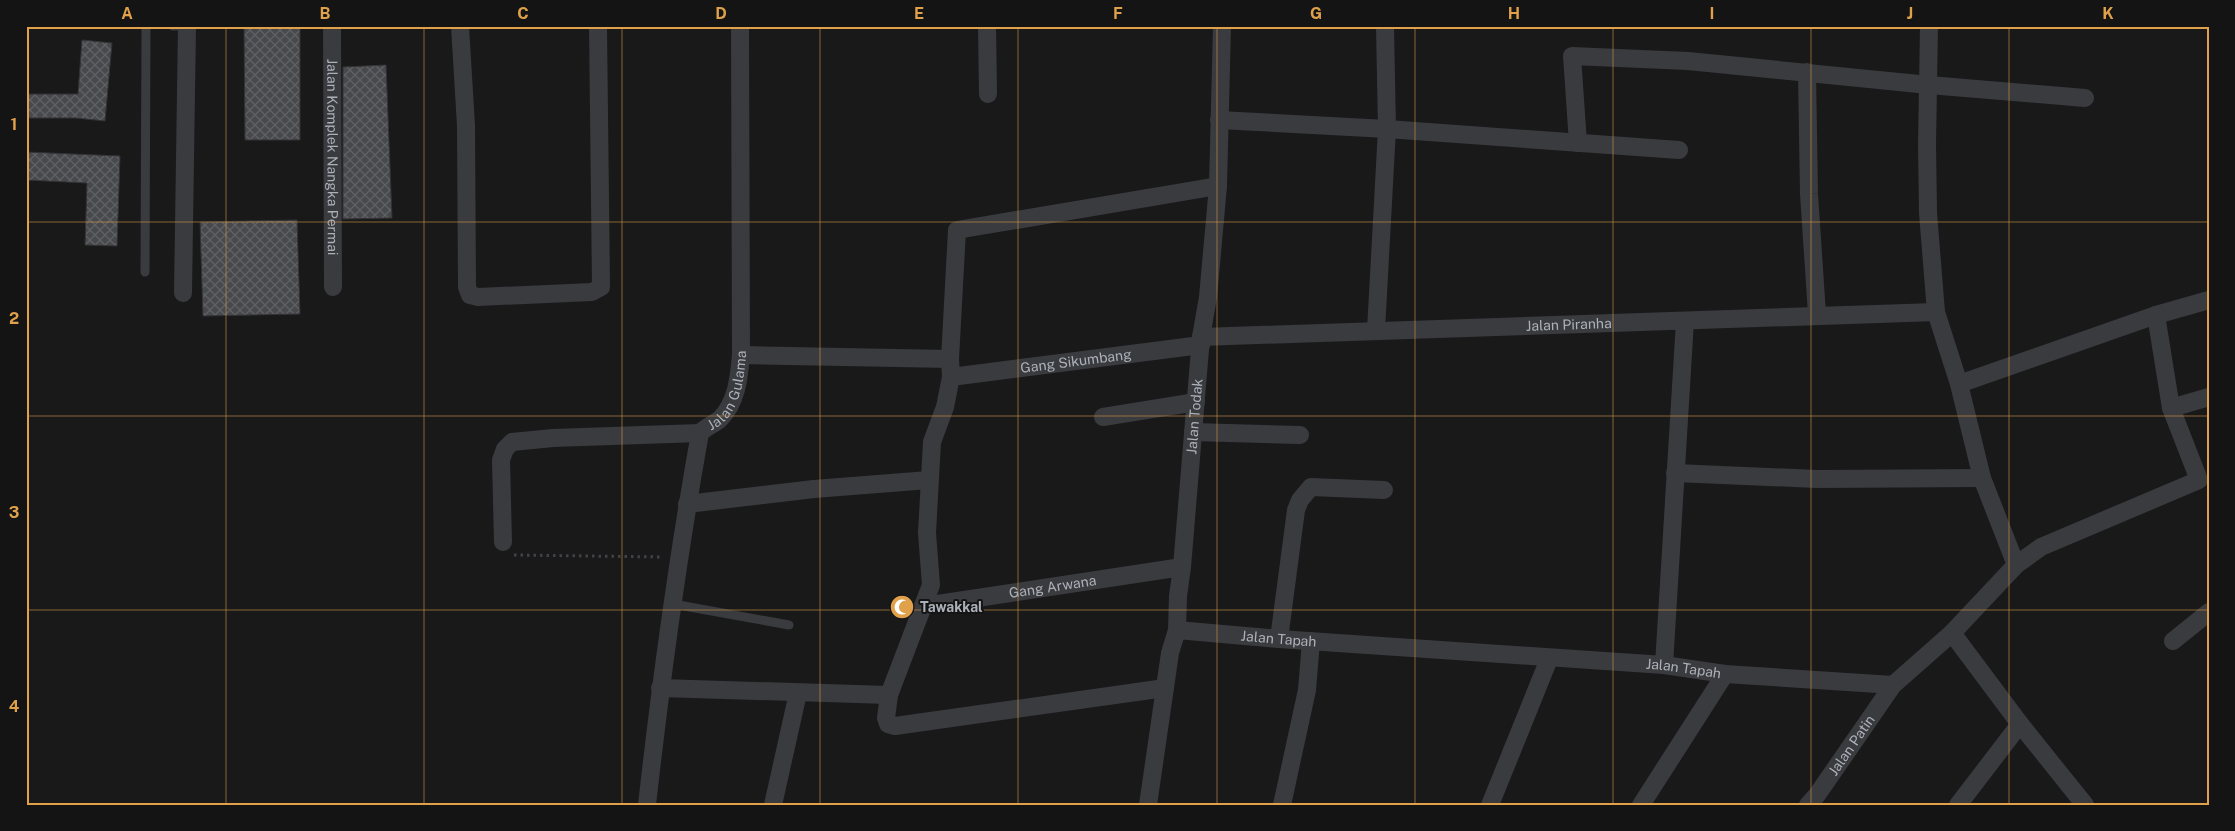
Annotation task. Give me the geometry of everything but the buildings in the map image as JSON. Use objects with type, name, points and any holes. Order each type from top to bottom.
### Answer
[{"type":"street","points":[[175,26],[186,26],[183,293]]},
{"type":"street","name":"Jalan Komplek Nangka Permai","points":[[332,26],[333,287]]},
{"type":"street","points":[[460,26],[466,126],[467,287],[470,295],[478,297],[592,292],[601,287],[598,26]]},
{"type":"street","name":"Jalan Gulama","points":[[648,805],[660,688],[681,557],[687,504],[700,433],[720,418],[729,406],[739,384],[740,26]]},
{"type":"street","points":[[987,26],[988,94]]},
{"type":"street","name":"Jalan Todak","points":[[1148,805],[1170,653],[1177,630],[1178,596],[1201,341],[1208,297],[1218,186],[1222,26]]},
{"type":"street","points":[[1376,330],[1386,129],[1386,26]]},
{"type":"street","points":[[1929,26],[1928,213],[1936,312],[1959,384],[1982,478],[2016,565]]},
{"type":"street","points":[[1578,143],[1572,56],[1688,61],[1929,85],[2085,98]]},
{"type":"street","points":[[1808,72],[1809,194],[1817,314]]},
{"type":"street","points":[[1219,120],[1386,129],[1679,150]]},
{"type":"street","points":[[1165,688],[894,726],[888,724],[886,718],[889,695],[931,585],[927,533],[929,480],[932,442],[945,407],[951,377],[950,360],[957,230],[1218,186]]},
{"type":"street","points":[[1959,384],[2156,315],[2209,300]]},
{"type":"street","name":"Jalan Piranha","points":[[1201,341],[1376,330],[1685,321],[1817,314],[1936,312]]},
{"type":"street","points":[[1893,685],[1952,633],[2016,565],[2041,547],[2199,480],[2171,408],[2156,315]]},
{"type":"street","points":[[1664,666],[1685,321]]},
{"type":"street","name":"Gang Sikumbang","points":[[951,377],[1201,341]]},
{"type":"street","points":[[740,355],[950,360]]},
{"type":"street","points":[[2171,408],[2209,397]]},
{"type":"street","points":[[1103,417],[1196,402]]},
{"type":"street","points":[[1193,432],[1300,435]]},
{"type":"street","points":[[503,542],[501,460],[505,449],[512,442],[553,438],[700,433]]},
{"type":"street","points":[[1676,474],[1817,479],[1982,478]]},
{"type":"street","points":[[687,504],[814,489],[929,480]]},
{"type":"street","points":[[1279,639],[1296,510],[1300,500],[1311,487],[1384,490]]},
{"type":"street","name":"Gang Arwana","points":[[924,606],[1182,567]]},
{"type":"street","points":[[2173,641],[2209,612]]},
{"type":"street","name":"Jalan Tapah","points":[[1177,630],[1548,659],[1664,666],[1725,674],[1893,685]]},
{"type":"street","points":[[1952,633],[2020,724],[2085,805]]},
{"type":"street","points":[[1282,805],[1307,690],[1311,641]]},
{"type":"street","points":[[1490,805],[1548,659]]},
{"type":"street","points":[[1641,805],[1725,674]]},
{"type":"street","name":"Jalan Patin","points":[[1808,805],[1817,795],[1893,685]]},
{"type":"street","points":[[660,688],[889,695]]},
{"type":"street","points":[[773,805],[798,693]]},
{"type":"street","points":[[1958,805],[2020,724]]},
{"type":"lane","points":[[145,272],[146,26]]},
{"type":"lane","points":[[674,604],[789,625]]},
{"type":"path","points":[[503,542],[505,550],[514,555],[681,557]]},
{"type":"place","name":"Tawakkal","points":[[902,607]]}]
